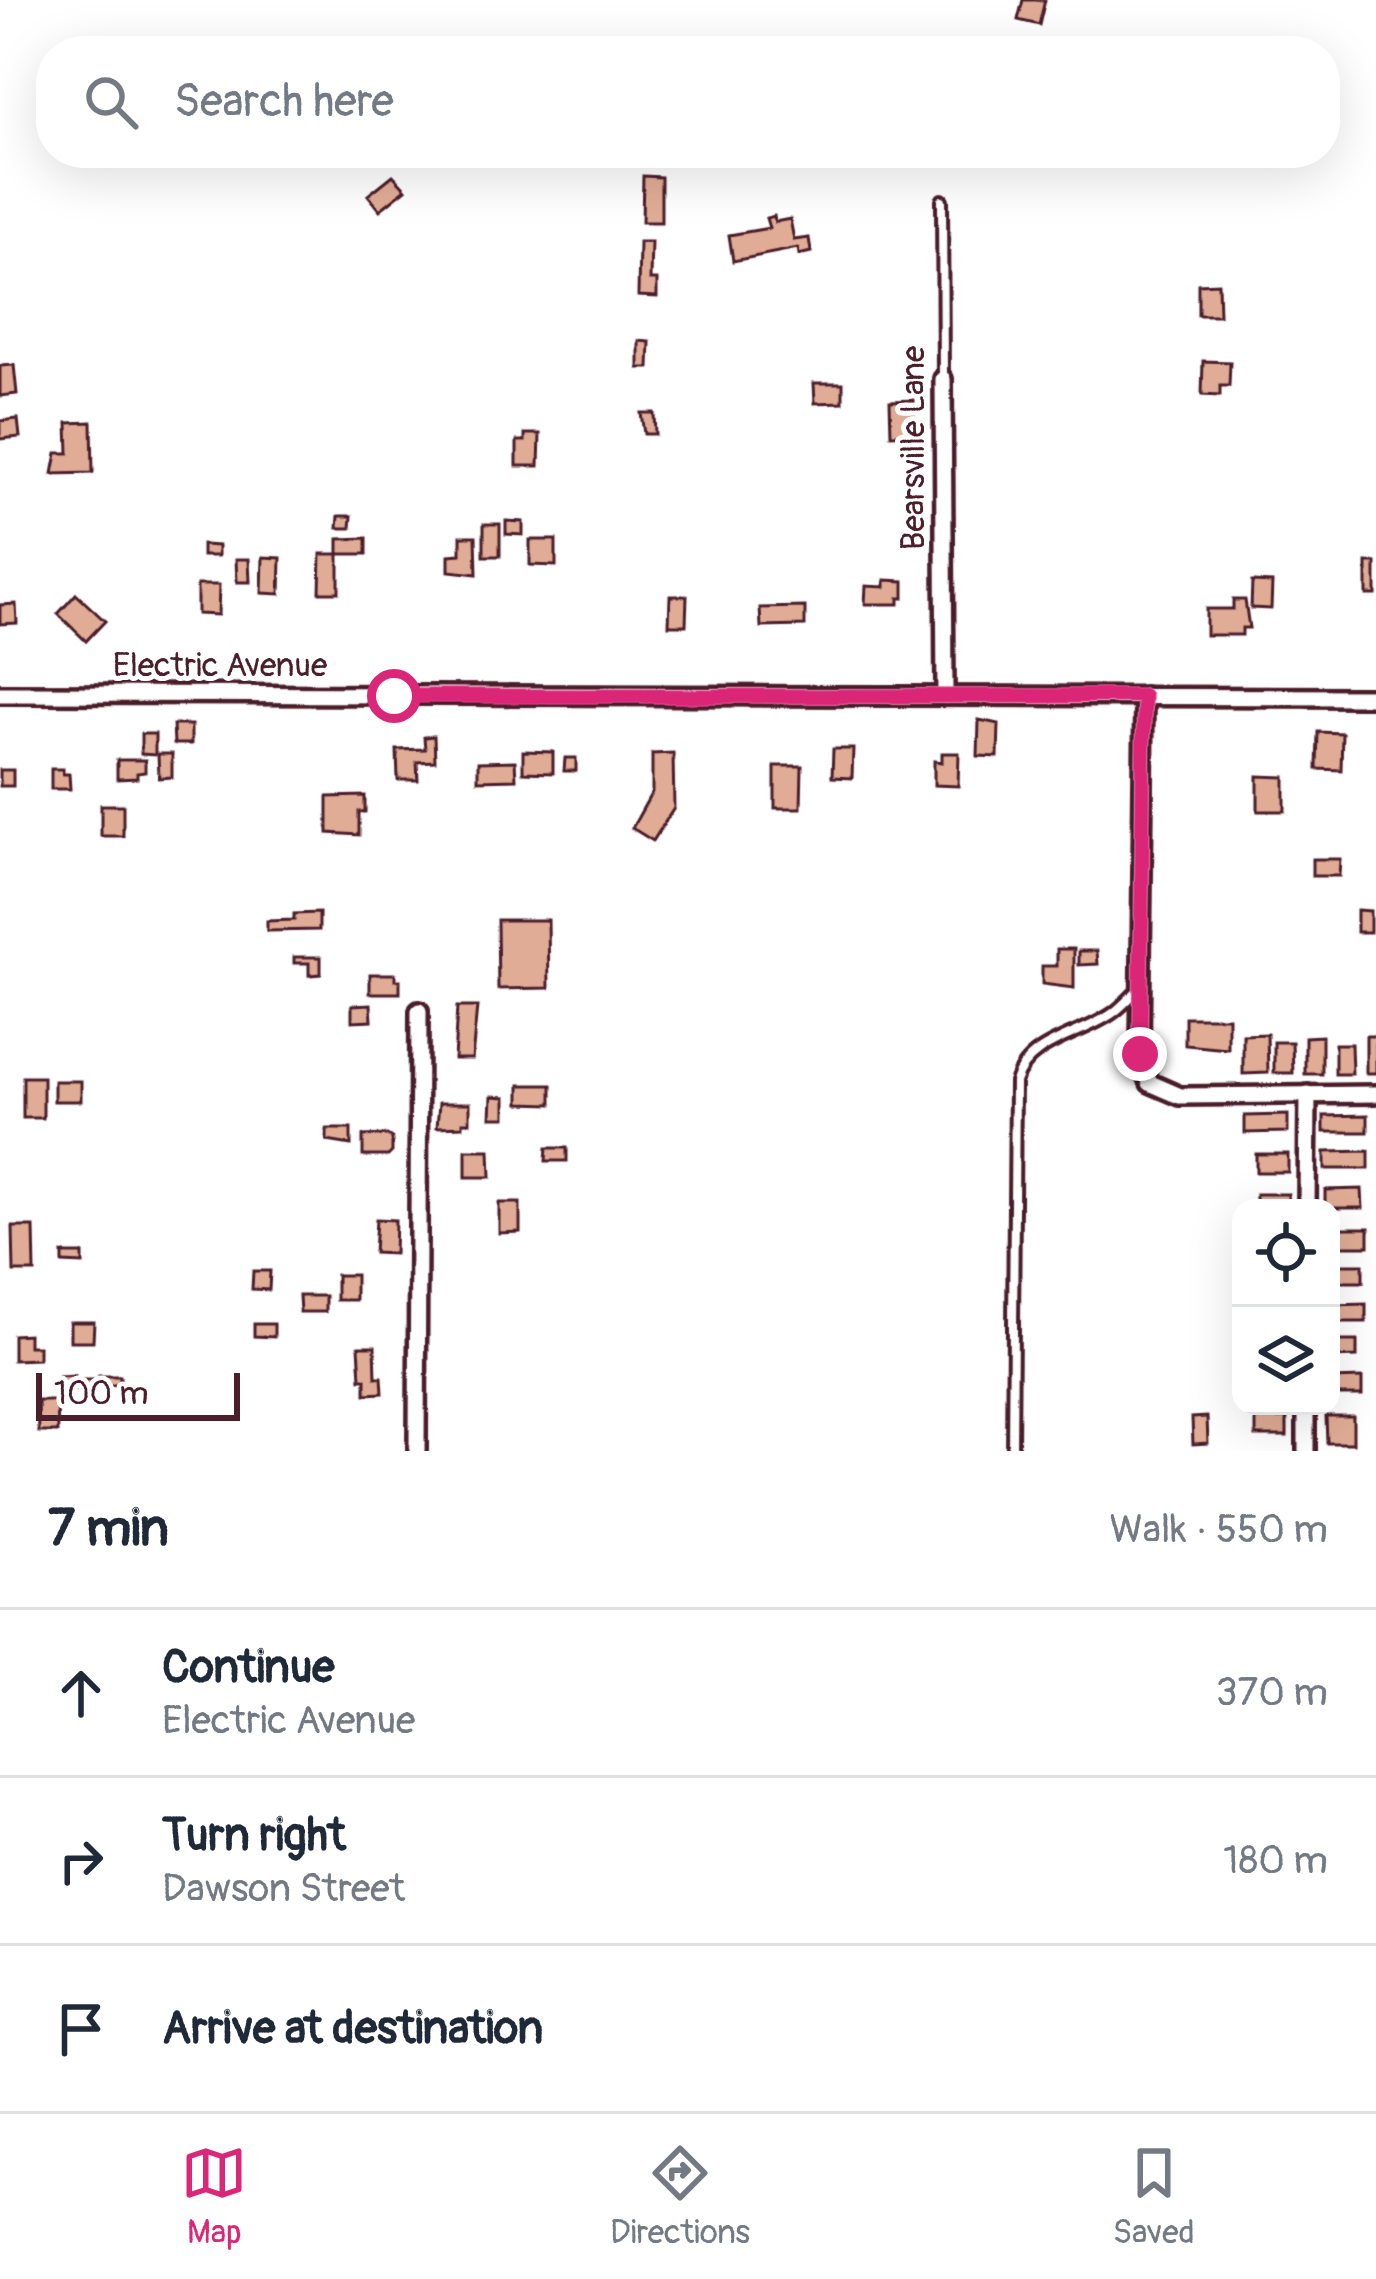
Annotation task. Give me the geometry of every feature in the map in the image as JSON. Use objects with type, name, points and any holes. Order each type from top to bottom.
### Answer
[{"type":"street","name":"Bearsville Lane","points":[[943,379],[945,696]]},
{"type":"street","name":"Electric Avenue","points":[[0,694],[1376,698]]},
{"type":"street","points":[[1144,696],[1140,1054],[1150,1083],[1180,1096],[1376,1094]]},
{"type":"street","points":[[417,1451],[419,1011]]},
{"type":"street","points":[[1307,1199],[1308,1094]]},
{"type":"street","points":[[1306,1415],[1306,1451]]},
{"type":"lane","name":"Bearsville Lane","points":[[942,200],[943,379]]},
{"type":"lane","points":[[1012,1451],[1015,1082],[1020,1066],[1031,1055],[1113,1013],[1142,986]]},
{"type":"building","points":[[1023,0],[1045,0],[1039,25],[1018,20]]},
{"type":"building","points":[[393,175],[406,189],[380,210],[368,195]]},
{"type":"building","points":[[643,176],[661,177],[661,222],[642,222]]},
{"type":"building","points":[[774,216],[775,222],[790,219],[794,240],[809,238],[811,252],[799,255],[798,248],[733,261],[729,235],[769,228],[766,218]]},
{"type":"building","points":[[639,242],[651,242],[650,280],[657,280],[657,297],[638,296]]},
{"type":"building","points":[[1218,283],[1219,315],[1198,315],[1198,284]]},
{"type":"building","points":[[639,341],[650,342],[649,368],[639,368]]},
{"type":"building","points":[[1203,361],[1230,362],[1229,386],[1220,386],[1220,396],[1202,395]]},
{"type":"building","points":[[14,365],[17,394],[0,396],[0,366]]},
{"type":"building","points":[[814,383],[843,383],[843,402],[815,403]]},
{"type":"building","points":[[914,400],[915,433],[891,434],[890,401]]},
{"type":"building","points":[[641,413],[654,413],[655,434],[644,434]]},
{"type":"building","points":[[18,419],[20,437],[0,439],[0,421]]},
{"type":"building","points":[[92,422],[93,473],[53,474],[57,453],[69,453],[68,423]]},
{"type":"building","points":[[525,434],[540,434],[539,466],[517,466],[517,441],[525,441]]},
{"type":"building","points":[[339,516],[352,516],[351,528],[338,528]]},
{"type":"building","points":[[506,521],[523,522],[523,535],[506,534]]},
{"type":"building","points":[[484,524],[500,524],[500,556],[484,556]]},
{"type":"building","points":[[461,536],[476,536],[477,574],[449,571],[449,555],[461,554]]},
{"type":"building","points":[[367,538],[367,554],[339,554],[339,539]]},
{"type":"building","points":[[530,540],[556,540],[556,566],[530,565]]},
{"type":"building","points":[[202,545],[218,546],[218,556],[202,556]]},
{"type":"building","points":[[321,554],[339,554],[339,592],[320,592]]},
{"type":"building","points":[[263,557],[281,558],[280,594],[262,593]]},
{"type":"building","points":[[236,559],[249,559],[250,582],[237,582]]},
{"type":"building","points":[[1367,563],[1376,563],[1376,595],[1367,595]]},
{"type":"building","points":[[885,580],[904,581],[904,598],[899,598],[899,604],[865,604],[866,586],[885,587]]},
{"type":"building","points":[[1252,582],[1272,583],[1271,609],[1251,608]]},
{"type":"building","points":[[197,585],[219,585],[218,615],[197,614]]},
{"type":"building","points":[[76,594],[105,621],[86,641],[58,614]]},
{"type":"building","points":[[670,596],[687,596],[686,625],[669,625]]},
{"type":"building","points":[[1233,600],[1245,600],[1249,628],[1242,628],[1242,635],[1206,635],[1206,609],[1233,609]]},
{"type":"building","points":[[16,604],[17,623],[0,624],[0,605]]},
{"type":"building","points":[[805,607],[805,626],[761,627],[760,608]]},
{"type":"building","points":[[979,720],[999,724],[998,757],[978,756]]},
{"type":"building","points":[[173,725],[191,725],[191,744],[174,744]]},
{"type":"building","points":[[1318,732],[1342,733],[1341,770],[1317,769]]},
{"type":"building","points":[[141,734],[155,734],[155,755],[141,754]]},
{"type":"building","points":[[434,736],[435,761],[417,762],[418,780],[398,780],[397,750],[425,749],[424,737]]},
{"type":"building","points":[[833,749],[853,749],[852,778],[832,777]]},
{"type":"building","points":[[523,751],[553,752],[553,773],[523,772]]},
{"type":"building","points":[[673,753],[674,808],[653,841],[632,828],[652,792],[652,754]]},
{"type":"building","points":[[942,753],[959,753],[958,786],[934,785],[934,761],[942,762]]},
{"type":"building","points":[[158,754],[172,754],[172,777],[159,778]]},
{"type":"building","points":[[565,758],[576,758],[576,771],[564,771]]},
{"type":"building","points":[[117,760],[145,760],[145,772],[137,773],[137,778],[117,779]]},
{"type":"building","points":[[515,761],[516,779],[478,780],[478,762]]},
{"type":"building","points":[[775,766],[802,766],[801,808],[775,808]]},
{"type":"building","points":[[51,769],[69,774],[70,789],[51,789]]},
{"type":"building","points":[[0,770],[13,770],[13,786],[0,786]]},
{"type":"building","points":[[1258,776],[1285,777],[1285,811],[1258,811]]},
{"type":"building","points":[[365,796],[359,835],[328,833],[328,797]]},
{"type":"building","points":[[101,805],[123,805],[123,836],[101,836]]},
{"type":"building","points":[[1312,859],[1340,859],[1339,876],[1312,876]]},
{"type":"building","points":[[1357,910],[1370,911],[1370,932],[1357,932]]},
{"type":"building","points":[[319,913],[319,930],[267,931],[267,921]]},
{"type":"building","points":[[497,920],[548,920],[549,988],[498,989]]},
{"type":"building","points":[[1057,949],[1074,949],[1074,988],[1042,984],[1042,966],[1057,966]]},
{"type":"building","points":[[1079,951],[1097,951],[1098,964],[1079,965]]},
{"type":"building","points":[[294,957],[321,957],[321,974],[309,975],[309,963],[294,963]]},
{"type":"building","points":[[370,974],[395,974],[400,993],[370,993]]},
{"type":"building","points":[[371,1004],[372,1020],[352,1021],[352,1005]]},
{"type":"building","points":[[457,1007],[477,1007],[472,1059],[454,1059]]},
{"type":"building","points":[[1185,1017],[1228,1017],[1228,1049],[1185,1045]]},
{"type":"building","points":[[1267,1034],[1268,1073],[1243,1074],[1243,1035]]},
{"type":"building","points":[[1322,1036],[1322,1074],[1305,1074],[1305,1037]]},
{"type":"building","points":[[1366,1036],[1376,1036],[1376,1073],[1366,1073]]},
{"type":"building","points":[[1274,1042],[1292,1042],[1293,1073],[1274,1073]]},
{"type":"building","points":[[1335,1044],[1351,1044],[1352,1074],[1335,1074]]},
{"type":"building","points":[[23,1077],[43,1077],[43,1118],[23,1118]]},
{"type":"building","points":[[54,1081],[81,1081],[81,1101],[54,1101]]},
{"type":"building","points":[[520,1085],[552,1085],[552,1104],[520,1103]]},
{"type":"building","points":[[492,1096],[506,1097],[506,1117],[491,1117]]},
{"type":"building","points":[[439,1103],[470,1103],[470,1122],[437,1127]]},
{"type":"building","points":[[1288,1115],[1288,1132],[1245,1133],[1245,1116]]},
{"type":"building","points":[[1368,1115],[1368,1132],[1324,1132],[1324,1116]]},
{"type":"building","points":[[327,1129],[351,1129],[351,1145],[327,1141]]},
{"type":"building","points":[[363,1136],[392,1138],[388,1156],[363,1156]]},
{"type":"building","points":[[547,1148],[567,1148],[567,1161],[546,1161]]},
{"type":"building","points":[[466,1150],[490,1150],[491,1177],[466,1177]]},
{"type":"building","points":[[1369,1151],[1369,1169],[1325,1169],[1325,1152]]},
{"type":"building","points":[[1256,1154],[1288,1154],[1288,1172],[1256,1172]]},
{"type":"building","points":[[1362,1189],[1363,1208],[1340,1208],[1340,1199],[1325,1199],[1325,1190]]},
{"type":"building","points":[[1256,1194],[1288,1194],[1288,1199],[1256,1199]]},
{"type":"building","points":[[499,1203],[520,1203],[520,1232],[499,1233]]},
{"type":"building","points":[[376,1219],[395,1220],[394,1254],[374,1253]]},
{"type":"building","points":[[13,1227],[34,1227],[35,1272],[14,1272]]},
{"type":"building","points":[[1340,1228],[1369,1228],[1369,1246],[1340,1246]]},
{"type":"building","points":[[63,1254],[83,1254],[83,1264],[63,1263]]},
{"type":"building","points":[[1340,1264],[1363,1264],[1363,1282],[1340,1282]]},
{"type":"building","points":[[253,1271],[270,1271],[269,1290],[252,1289]]},
{"type":"building","points":[[336,1275],[355,1275],[355,1300],[336,1300]]},
{"type":"building","points":[[299,1296],[325,1296],[325,1312],[300,1312]]},
{"type":"building","points":[[1366,1304],[1366,1322],[1340,1322],[1340,1305]]},
{"type":"building","points":[[70,1322],[94,1322],[93,1341],[70,1341]]},
{"type":"building","points":[[254,1324],[274,1324],[274,1337],[254,1336]]},
{"type":"building","points":[[28,1334],[28,1346],[38,1346],[38,1359],[13,1360],[13,1335]]},
{"type":"building","points":[[1340,1341],[1357,1341],[1357,1357],[1340,1358]]},
{"type":"building","points":[[359,1346],[375,1346],[376,1377],[382,1377],[383,1393],[366,1394]]},
{"type":"building","points":[[74,1376],[74,1390],[59,1390],[59,1377]]},
{"type":"building","points":[[99,1376],[120,1376],[120,1385],[99,1385]]},
{"type":"building","points":[[1362,1378],[1362,1395],[1340,1395],[1340,1379]]},
{"type":"building","points":[[78,1380],[93,1380],[93,1389],[78,1390]]},
{"type":"building","points":[[38,1401],[57,1401],[58,1432],[39,1432]]},
{"type":"building","points":[[1326,1416],[1353,1416],[1353,1443],[1327,1443]]},
{"type":"building","points":[[1207,1417],[1208,1443],[1193,1444],[1192,1418]]},
{"type":"building","points":[[1287,1418],[1287,1436],[1256,1436],[1256,1419]]},
{"type":"route","points":[[394,696],[1144,696],[1140,1054]]}]
